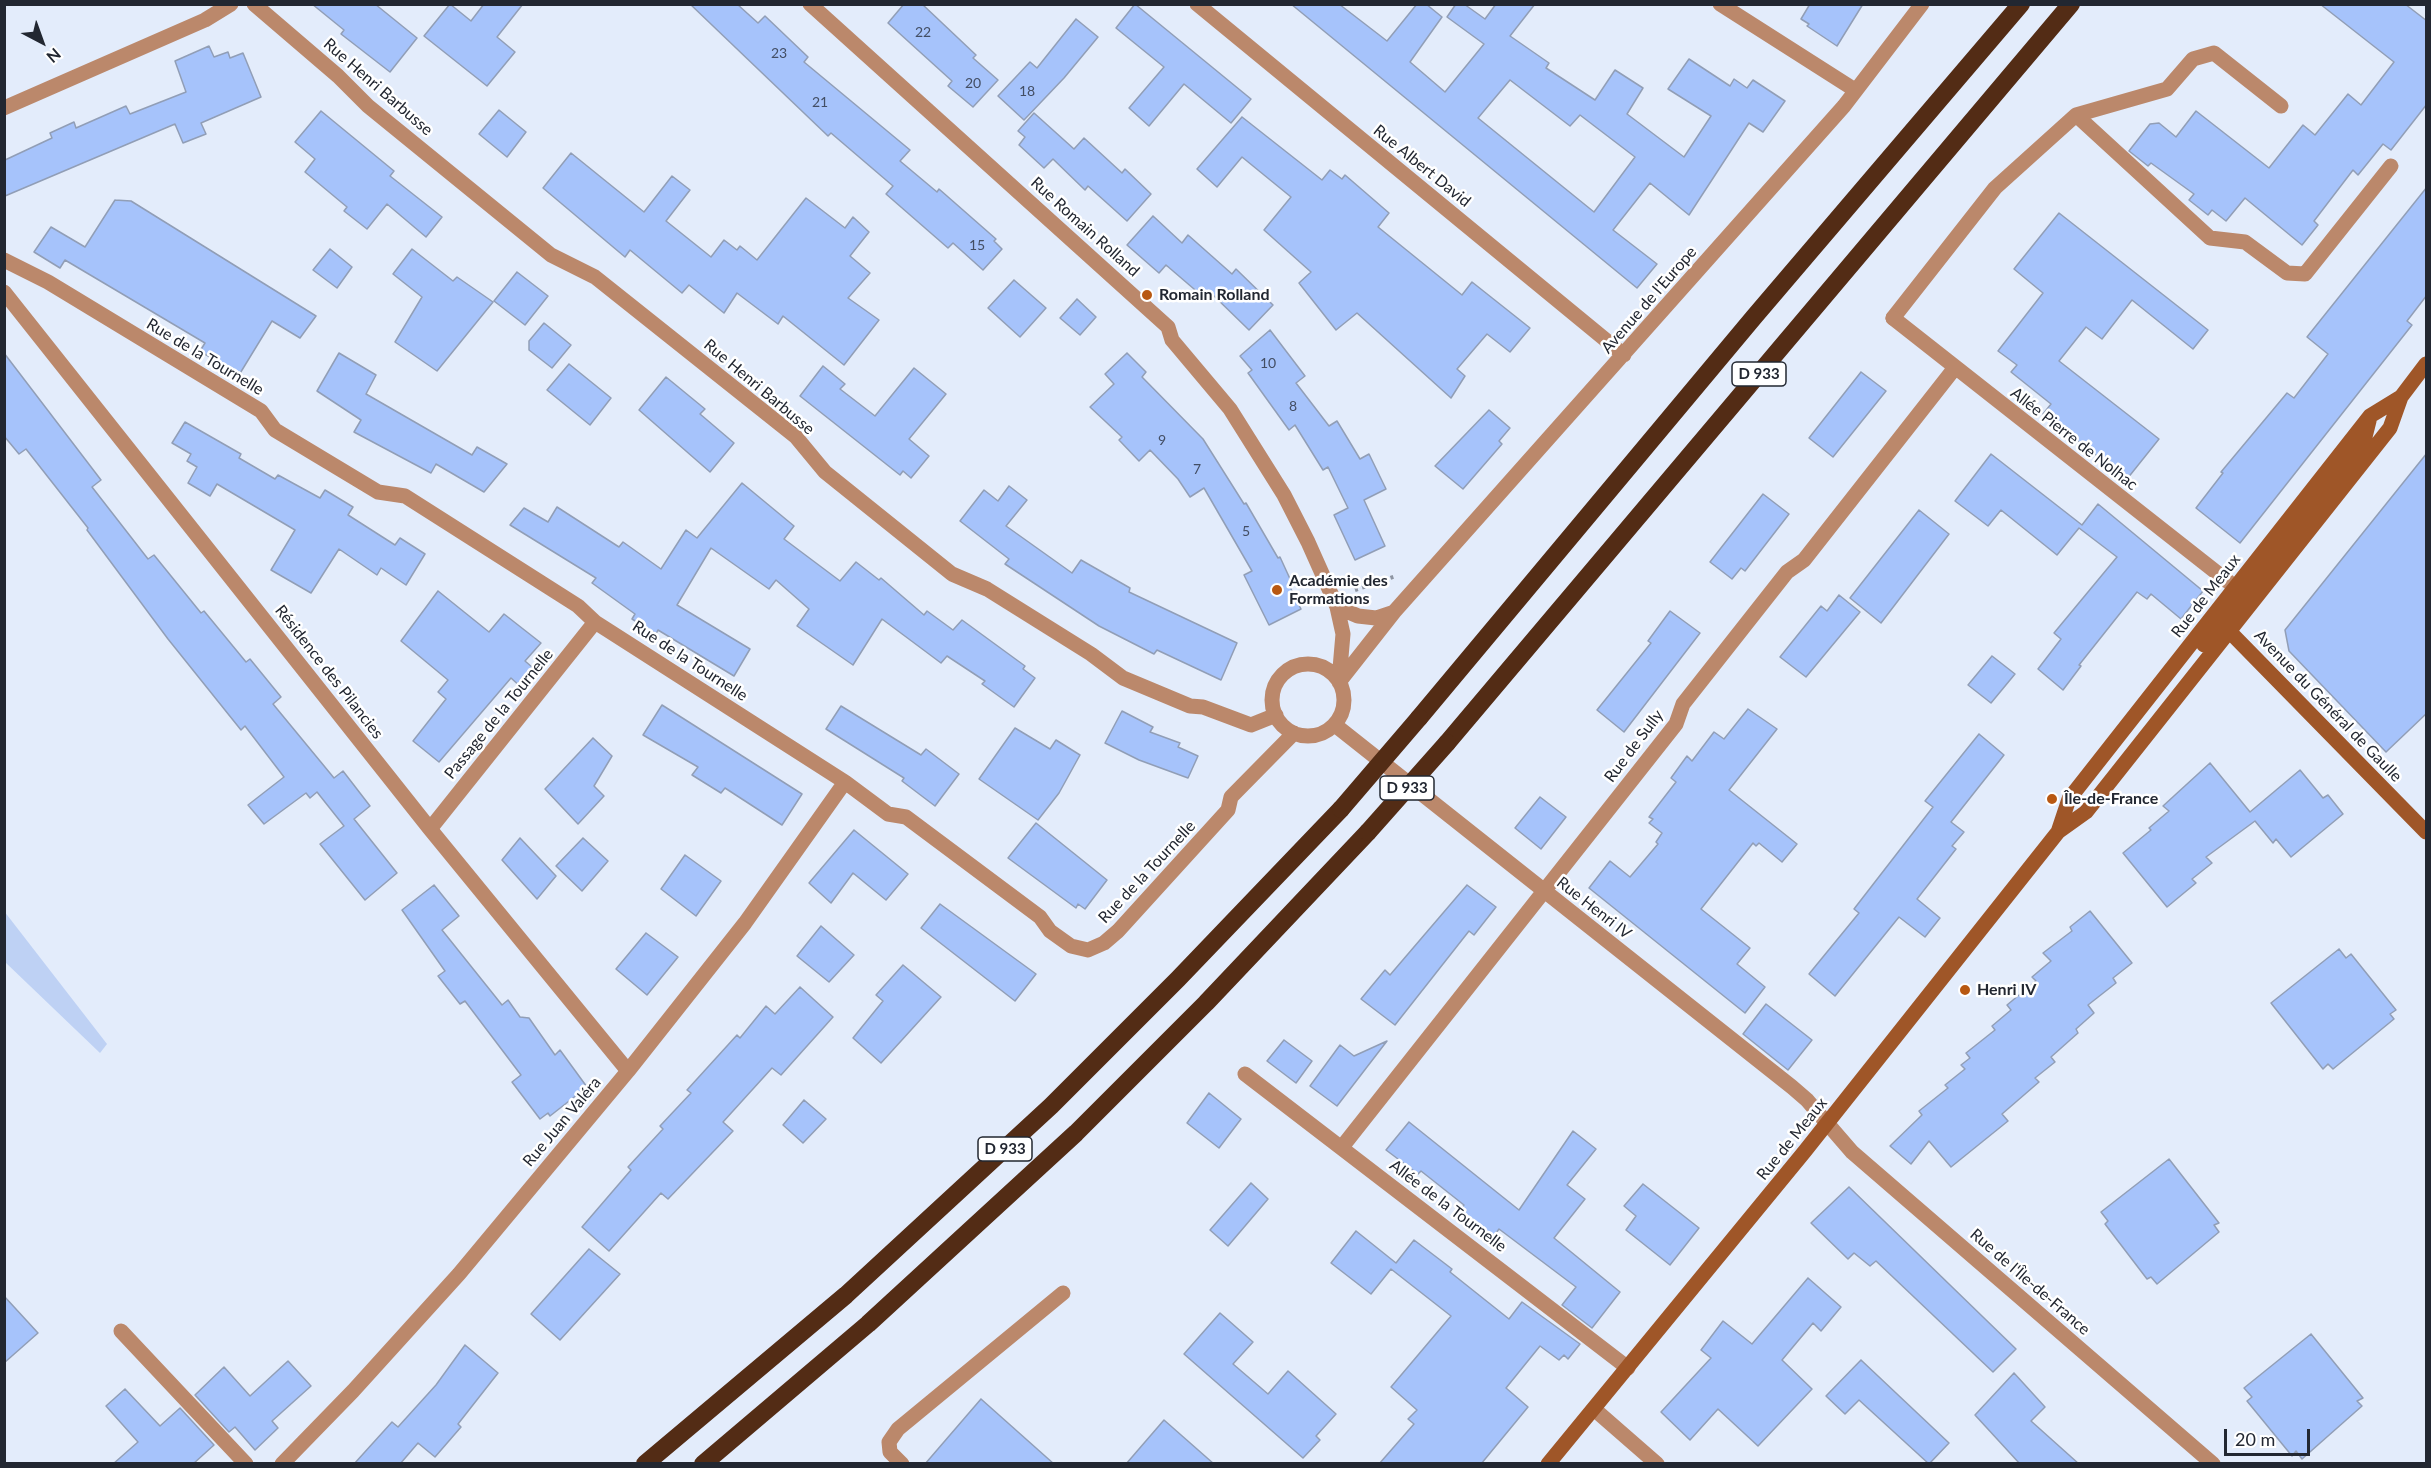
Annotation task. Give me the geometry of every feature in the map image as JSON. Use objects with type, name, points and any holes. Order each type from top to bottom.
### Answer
[{"type":"highway","name":"D 933","points":[[645,1464],[846,1295],[985,1168],[1178,979],[1341,808],[2021,4]]},
{"type":"highway","name":"D 933","points":[[703,1464],[868,1324],[1076,1133],[1206,1003],[1368,832],[1447,743],[2071,4]]},
{"type":"main road","name":"Rue de Meaux","points":[[1548,1464],[1827,1124],[2058,832],[2086,812],[2390,428],[2401,397],[2427,364]]},
{"type":"main road","name":"Rue de Meaux","points":[[2058,832],[2068,799],[2235,587],[2370,416],[2401,397]]},
{"type":"main road","points":[[2229,631],[2246,593],[2363,445],[2370,416]]},
{"type":"main road","points":[[2119,770],[2124,748],[2224,620],[2235,587]]},
{"type":"main road","name":"Avenue du Général de Gaulle","points":[[2229,631],[2427,832]]},
{"type":"street","points":[[4,108],[205,20],[231,4]]},
{"type":"street","name":"Rue Henri Barbusse","points":[[254,4],[338,76],[368,106],[551,255],[595,277],[796,437],[825,472],[952,574],[987,589],[1091,654],[1123,678],[1190,706],[1203,707],[1251,725],[1275,715]]},
{"type":"street","name":"Rue Romain Rolland","points":[[810,4],[1167,327],[1172,340],[1230,409],[1262,458],[1308,542],[1337,607],[1343,634],[1339,682]]},
{"type":"street","name":"Rue Albert David","points":[[1197,4],[1624,355]]},
{"type":"street","points":[[1720,4],[1855,90]]},
{"type":"street","name":"Avenue de l'Europe","points":[[1339,682],[1394,612],[1844,106],[1922,4]]},
{"type":"street","points":[[2076,115],[2167,89],[2193,59],[2214,53],[2281,106]]},
{"type":"street","points":[[2076,115],[2210,238],[2245,242],[2287,273],[2304,274],[2391,166]]},
{"type":"street","name":"Allée Pierre de Nolhac","points":[[2076,115],[1995,188],[1893,318],[1954,369],[2235,587]]},
{"type":"street","name":"Rue de la Tournelle","points":[[4,260],[48,282],[261,411],[275,430],[378,492],[405,496],[578,606],[595,622],[845,782],[888,814],[906,817],[1040,917],[1050,931],[1071,946],[1088,950],[1104,943],[1118,931],[1228,810],[1231,797],[1294,733]]},
{"type":"street","name":"Résidence des Pilancies","points":[[4,292],[430,829],[628,1071]]},
{"type":"street","name":"Rue de Sully","points":[[1342,1147],[1676,724],[1683,704],[1787,572],[1804,560],[1954,369]]},
{"type":"street","points":[[1337,607],[1358,616],[1376,618],[1394,612]]},
{"type":"street","name":"Passage de la Tournelle","points":[[430,829],[595,622]]},
{"type":"street","name":"Avenue de l'Europe","points":[[1316,665],[1343,653],[1381,627]]},
{"type":"street","points":[[1316,665],[1327,670],[1339,682],[1344,697],[1341,713],[1335,725],[1319,734],[1294,733],[1282,725],[1275,715],[1272,696],[1280,677],[1292,668],[1316,665]]},
{"type":"street","name":"Rue Henri IV","points":[[1335,725],[1792,1087],[1827,1124]]},
{"type":"street","name":"Rue Juan Valéra","points":[[282,1464],[353,1391],[459,1274],[628,1071],[745,923],[845,782]]},
{"type":"street","name":"Allée de la Tournelle","points":[[1245,1074],[1628,1368]]},
{"type":"street","name":"Rue de l'Île-de-France","points":[[1827,1124],[1852,1152],[2213,1464]]},
{"type":"street","points":[[902,1464],[890,1452],[889,1442],[898,1429],[1063,1293]]},
{"type":"street","points":[[121,1331],[246,1464]]},
{"type":"street","points":[[1594,1409],[1657,1464]]},
{"type":"path","points":[[1349,592],[1400,574]]},
{"type":"shaded area","points":[[4,911],[107,1044],[100,1053],[5,962]]},
{"type":"building","points":[[312,4],[375,4],[417,38],[390,72],[341,34],[344,30]]},
{"type":"building","points":[[450,4],[471,21],[484,4],[523,4],[497,37],[515,52],[487,86],[424,36]]},
{"type":"building","points":[[690,4],[737,4],[758,23],[765,16],[808,57],[804,62],[910,150],[900,161],[937,192],[939,189],[996,239],[994,241],[1002,249],[983,270],[953,243],[948,248],[886,194],[893,186],[831,133],[828,136]]},
{"type":"building","points":[[904,4],[922,4],[976,55],[973,58],[998,80],[973,107],[948,86],[952,81],[888,23]]},
{"type":"building","points":[[1135,4],[1251,99],[1231,123],[1184,84],[1149,126],[1129,108],[1164,67],[1116,28]]},
{"type":"building","points":[[1291,4],[1339,4],[1387,41],[1417,4],[1426,4],[1442,17],[1410,62],[1445,92],[1484,44],[1447,17],[1456,4],[1464,4],[1485,19],[1496,4],[1535,4],[1510,36],[1549,63],[1546,68],[1595,100],[1615,70],[1643,88],[1627,114],[1684,157],[1711,116],[1668,89],[1689,59],[1730,86],[1734,79],[1747,88],[1753,80],[1785,101],[1763,132],[1749,123],[1689,215],[1650,183],[1613,230],[1657,264],[1637,288]],"holes":[[[1510,80],[1570,126],[1580,115],[1635,157],[1594,212],[1478,118]]]},
{"type":"building","points":[[1810,4],[1863,4],[1837,46],[1807,26],[1809,24],[1801,19]]},
{"type":"building","points":[[2320,4],[2405,4],[2427,21],[2427,104],[2391,150],[2383,144],[2358,175],[2353,170],[2314,221],[2318,225],[2302,245],[2245,198],[2226,221],[2212,210],[2208,215],[2189,200],[2194,194],[2151,163],[2148,166],[2129,151],[2150,124],[2159,123],[2176,137],[2196,111],[2269,168],[2303,125],[2315,135],[2348,94],[2361,105],[2394,62]]},
{"type":"building","points":[[1076,19],[1098,37],[1064,78],[1024,120],[998,96],[1030,62],[1037,68]]},
{"type":"building","points":[[209,46],[214,57],[228,52],[230,58],[243,53],[261,97],[201,123],[206,134],[183,143],[175,124],[5,196],[5,160],[52,138],[50,133],[74,122],[76,128],[126,106],[130,114],[186,92],[175,61]]},
{"type":"building","points":[[499,110],[526,132],[507,157],[479,134]]},
{"type":"building","points":[[321,111],[394,171],[390,176],[442,217],[426,237],[387,204],[367,229],[344,211],[347,207],[305,172],[315,159],[295,142]]},
{"type":"building","points":[[1034,113],[1074,149],[1084,138],[1122,173],[1125,169],[1151,194],[1127,221],[1088,186],[1085,190],[1053,159],[1044,168],[1019,145],[1025,137],[1018,131]]},
{"type":"building","points":[[1242,117],[1322,180],[1330,170],[1342,179],[1345,175],[1389,213],[1378,227],[1462,295],[1472,282],[1530,328],[1510,352],[1487,334],[1457,369],[1465,376],[1451,398],[1357,313],[1336,330],[1299,283],[1311,272],[1264,230],[1291,197],[1242,157],[1217,187],[1197,169]]},
{"type":"building","points":[[571,153],[644,212],[672,176],[690,190],[666,221],[711,257],[724,240],[737,250],[740,246],[757,260],[806,198],[845,228],[853,217],[869,232],[850,256],[870,273],[848,298],[879,320],[844,365],[783,316],[778,324],[737,293],[724,313],[689,285],[682,293],[630,250],[625,257],[543,188]]},
{"type":"building","points":[[2427,187],[2427,295],[2407,321],[2412,325],[2240,543],[2196,508],[2223,473],[2221,472],[2287,393],[2294,398],[2328,354],[2307,337]]},
{"type":"building","points":[[115,200],[131,201],[316,316],[300,338],[272,321],[239,375],[200,351],[205,343],[65,260],[60,268],[34,252],[51,227],[85,247]]},
{"type":"building","points":[[2059,213],[2208,330],[2193,349],[2132,300],[2102,339],[2086,327],[2059,361],[2159,439],[2127,479],[2043,414],[2051,404],[2011,372],[2017,365],[1998,351],[2043,293],[2014,269]]},
{"type":"building","points":[[1153,216],[1182,243],[1188,235],[1232,274],[1236,269],[1273,305],[1249,330],[1213,295],[1208,301],[1166,265],[1159,273],[1127,245]]},
{"type":"building","points":[[330,249],[352,267],[337,288],[313,270]]},
{"type":"building","points":[[412,249],[453,281],[457,277],[493,302],[437,371],[395,342],[422,297],[393,274]]},
{"type":"building","points":[[517,272],[548,296],[525,325],[494,301]]},
{"type":"building","points":[[1014,280],[1046,308],[1020,337],[988,308]]},
{"type":"building","points":[[1077,299],[1096,317],[1080,335],[1060,318]]},
{"type":"building","points":[[544,323],[571,345],[552,368],[529,350],[529,341]]},
{"type":"building","points":[[1270,330],[1305,376],[1296,383],[1329,426],[1337,421],[1360,459],[1369,454],[1386,489],[1364,500],[1385,546],[1355,560],[1334,515],[1348,508],[1328,467],[1323,470],[1295,425],[1289,430],[1248,373],[1252,370],[1240,356]]},
{"type":"building","points":[[4,353],[101,480],[92,487],[148,559],[154,555],[201,613],[204,611],[246,662],[250,659],[281,697],[273,704],[334,778],[343,771],[370,806],[354,819],[397,873],[365,900],[320,844],[344,826],[317,792],[310,798],[306,793],[264,824],[248,805],[284,777],[245,726],[241,730],[168,639],[87,530],[88,528],[26,449],[19,454],[4,436]]},
{"type":"building","points":[[339,353],[376,375],[366,394],[472,455],[477,447],[507,464],[484,492],[436,464],[431,473],[354,432],[361,420],[317,391]]},
{"type":"building","points":[[1127,353],[1146,372],[1142,377],[1203,439],[1244,504],[1246,503],[1278,558],[1280,557],[1291,581],[1288,583],[1301,609],[1269,625],[1244,575],[1252,571],[1204,488],[1190,497],[1178,479],[1150,450],[1139,461],[1119,440],[1122,437],[1090,407],[1114,384],[1105,374]]},
{"type":"building","points":[[569,364],[611,398],[590,425],[547,390]]},
{"type":"building","points":[[823,366],[845,384],[840,389],[875,416],[914,368],[946,394],[909,439],[929,456],[911,478],[903,471],[900,475],[800,396]]},
{"type":"building","points":[[1861,372],[1886,391],[1833,457],[1809,438]]},
{"type":"building","points":[[666,377],[705,409],[700,414],[734,443],[710,472],[639,410]]},
{"type":"building","points":[[1489,410],[1510,428],[1499,441],[1502,444],[1463,489],[1435,466]]},
{"type":"building","points":[[185,422],[241,454],[239,458],[275,479],[278,475],[320,498],[325,490],[353,507],[348,515],[395,545],[400,538],[425,554],[406,585],[381,568],[377,575],[339,549],[311,593],[271,570],[295,530],[217,484],[210,496],[188,483],[197,467],[187,461],[191,454],[172,443]]},
{"type":"building","points":[[2427,453],[2427,713],[2386,752],[2289,651],[2285,630]]},
{"type":"building","points":[[1991,454],[2082,525],[2098,504],[2203,591],[2181,619],[2151,594],[2147,599],[2137,592],[2079,665],[2081,666],[2063,690],[2038,669],[2061,639],[2054,633],[2117,557],[2079,528],[2057,555],[2001,510],[1988,526],[1955,501]]},
{"type":"building","points":[[742,483],[794,526],[784,539],[840,581],[856,562],[879,580],[881,578],[924,615],[927,611],[953,630],[962,620],[1025,666],[1023,669],[1035,678],[1014,707],[982,684],[985,681],[947,656],[941,663],[882,619],[853,665],[797,626],[809,609],[776,580],[769,589],[711,548],[677,605],[750,649],[734,676],[658,630],[656,634],[632,619],[635,614],[592,583],[596,578],[510,525],[524,508],[548,522],[557,507],[619,547],[623,542],[661,569],[686,530],[697,538]]},
{"type":"building","points":[[1009,486],[1027,500],[1006,526],[1072,573],[1081,560],[1130,588],[1129,592],[1237,643],[1221,680],[1157,650],[1154,654],[1099,626],[1005,564],[1009,559],[960,521],[984,490],[998,501]]},
{"type":"building","points":[[1763,494],[1789,514],[1745,571],[1741,568],[1732,579],[1710,562]]},
{"type":"building","points":[[1919,510],[1949,534],[1881,623],[1850,598]]},
{"type":"building","points":[[438,591],[489,632],[504,614],[541,643],[525,661],[539,673],[522,688],[511,678],[439,762],[413,741],[446,699],[438,692],[448,680],[401,641]]},
{"type":"building","points":[[1839,595],[1860,612],[1806,677],[1780,657],[1821,606],[1827,611]]},
{"type":"building","points":[[1670,611],[1700,633],[1624,732],[1597,710],[1651,643],[1648,641]]},
{"type":"building","points":[[1992,656],[2015,674],[1991,703],[1968,685]]},
{"type":"building","points":[[662,705],[802,794],[782,825],[725,788],[721,793],[692,775],[698,767],[643,735]]},
{"type":"building","points":[[841,706],[921,755],[926,749],[959,774],[935,806],[902,781],[904,778],[826,729]]},
{"type":"building","points":[[1748,709],[1777,729],[1729,790],[1797,844],[1782,862],[1759,843],[1756,846],[1753,843],[1701,909],[1750,948],[1737,964],[1765,987],[1745,1013],[1589,888],[1610,861],[1630,877],[1658,844],[1656,842],[1662,833],[1649,823],[1653,819],[1649,817],[1676,782],[1671,778],[1687,756],[1692,761],[1714,732],[1724,739]]},
{"type":"building","points":[[1122,711],[1153,727],[1150,732],[1180,743],[1178,747],[1198,756],[1188,778],[1139,760],[1105,743]]},
{"type":"building","points":[[1015,728],[1050,749],[1056,740],[1080,755],[1059,793],[1038,820],[979,779]]},
{"type":"building","points":[[1979,734],[2004,755],[1951,822],[1964,832],[1952,846],[1956,849],[1917,899],[1940,918],[1925,937],[1899,917],[1835,996],[1809,974],[1859,913],[1854,909],[1933,807],[1925,801]]},
{"type":"building","points":[[593,738],[612,756],[594,786],[604,796],[578,824],[545,789]]},
{"type":"building","points":[[2210,763],[2250,812],[2300,770],[2323,798],[2328,795],[2343,814],[2291,857],[2276,839],[2273,843],[2255,821],[2206,857],[2212,863],[2192,879],[2196,883],[2167,907],[2123,853],[2151,830],[2149,828],[2169,811],[2163,806]]},
{"type":"building","points":[[1540,797],[1566,817],[1541,849],[1515,828]]},
{"type":"building","points":[[1036,823],[1107,880],[1085,909],[1078,904],[1076,908],[1008,858]]},
{"type":"building","points":[[854,830],[908,874],[886,900],[853,873],[831,903],[809,883]]},
{"type":"building","points":[[520,838],[556,876],[537,899],[502,860]]},
{"type":"building","points":[[583,838],[608,861],[582,891],[556,866]]},
{"type":"building","points":[[685,855],[721,881],[696,916],[661,889]]},
{"type":"building","points":[[434,885],[459,916],[442,930],[502,1005],[508,1000],[520,1017],[529,1018],[555,1055],[560,1050],[587,1087],[550,1116],[548,1113],[540,1119],[512,1082],[521,1075],[465,1001],[460,1004],[438,976],[445,971],[402,910]]},
{"type":"building","points":[[1467,885],[1496,907],[1474,935],[1469,931],[1395,1025],[1361,999],[1385,970],[1390,975]]},
{"type":"building","points":[[940,904],[1036,974],[1015,1001],[921,928]]},
{"type":"building","points":[[2090,911],[2132,963],[2113,978],[2116,983],[2088,1005],[2094,1013],[2076,1029],[2078,1033],[2051,1057],[2055,1062],[2035,1078],[2039,1082],[2002,1114],[2008,1121],[1951,1167],[1929,1141],[1911,1164],[1890,1146],[1922,1115],[1919,1111],[1948,1088],[1945,1085],[1965,1069],[1961,1065],[1970,1058],[1966,1053],[1995,1030],[1992,1026],[2011,1010],[2007,1005],[2036,981],[2032,977],[2051,961],[2043,953],[2072,931],[2070,927]]},
{"type":"building","points":[[821,926],[854,955],[829,982],[797,956]]},
{"type":"building","points":[[646,933],[678,957],[647,995],[616,969]]},
{"type":"building","points":[[2339,949],[2346,958],[2351,954],[2396,1010],[2390,1014],[2394,1019],[2333,1069],[2328,1064],[2323,1069],[2271,1003]]},
{"type":"building","points":[[903,965],[941,997],[881,1063],[853,1038],[883,1001],[876,995]]},
{"type":"building","points":[[800,987],[833,1017],[781,1075],[772,1068],[723,1122],[733,1131],[668,1199],[661,1193],[609,1251],[582,1227],[631,1170],[628,1167],[663,1129],[660,1126],[691,1093],[687,1090],[737,1035],[740,1038],[766,1006],[775,1014]]},
{"type":"building","points":[[1766,1004],[1812,1040],[1788,1070],[1743,1034]]},
{"type":"building","points":[[1284,1040],[1312,1061],[1296,1083],[1267,1061]]},
{"type":"building","points":[[1387,1041],[1337,1106],[1310,1086],[1340,1045],[1354,1056]]},
{"type":"building","points":[[1209,1093],[1241,1119],[1219,1148],[1187,1123]]},
{"type":"building","points":[[804,1100],[826,1119],[803,1143],[783,1125]]},
{"type":"building","points":[[1409,1122],[1519,1210],[1573,1131],[1596,1149],[1567,1185],[1585,1199],[1554,1238],[1620,1292],[1592,1328],[1562,1305],[1576,1287],[1499,1229],[1493,1237],[1459,1211],[1464,1205],[1421,1171],[1418,1174],[1386,1150]]},
{"type":"building","points":[[2169,1159],[2219,1223],[2214,1225],[2219,1232],[2157,1284],[2151,1277],[2147,1279],[2105,1224],[2108,1221],[2101,1212]]},
{"type":"building","points":[[1251,1183],[1268,1199],[1228,1246],[1210,1230]]},
{"type":"building","points":[[1643,1184],[1699,1228],[1670,1265],[1626,1230],[1636,1216],[1624,1206]]},
{"type":"building","points":[[1849,1187],[2016,1349],[1993,1372],[1876,1261],[1870,1266],[1854,1253],[1848,1259],[1811,1223]]},
{"type":"building","points":[[1356,1231],[1396,1263],[1414,1240],[1452,1269],[1450,1272],[1509,1319],[1522,1302],[1580,1344],[1568,1359],[1564,1355],[1559,1360],[1540,1346],[1506,1388],[1528,1407],[1481,1464],[1379,1464],[1414,1424],[1408,1419],[1417,1410],[1391,1387],[1451,1316],[1391,1269],[1371,1294],[1331,1263]]},
{"type":"building","points":[[589,1249],[620,1274],[560,1340],[531,1314]]},
{"type":"building","points":[[1808,1278],[1841,1307],[1821,1331],[1813,1323],[1782,1360],[1812,1389],[1758,1446],[1718,1409],[1690,1440],[1661,1412],[1711,1358],[1701,1350],[1723,1321],[1752,1344]]},
{"type":"building","points":[[4,1296],[38,1333],[4,1363]]},
{"type":"building","points":[[1220,1313],[1253,1342],[1233,1364],[1268,1394],[1288,1371],[1336,1414],[1316,1436],[1320,1440],[1303,1458],[1184,1354]]},
{"type":"building","points":[[2311,1334],[2363,1398],[2357,1401],[2362,1406],[2302,1459],[2296,1451],[2292,1456],[2247,1401],[2252,1397],[2244,1388]]},
{"type":"building","points":[[465,1345],[498,1373],[458,1424],[461,1427],[435,1457],[418,1443],[400,1464],[354,1464],[392,1422],[398,1427],[436,1385]]},
{"type":"building","points":[[1861,1360],[1949,1443],[1929,1464],[1859,1400],[1845,1414],[1826,1396]]},
{"type":"building","points":[[288,1361],[311,1386],[272,1421],[278,1428],[255,1450],[235,1427],[229,1432],[195,1395],[224,1367],[250,1396]]},
{"type":"building","points":[[2014,1373],[2045,1407],[2031,1421],[2079,1464],[2020,1464],[1975,1415]]},
{"type":"building","points":[[125,1389],[160,1426],[180,1408],[214,1445],[193,1464],[113,1464],[138,1442],[106,1406]]},
{"type":"building","points":[[981,1399],[1054,1464],[925,1464]]},
{"type":"building","points":[[1164,1420],[1214,1464],[1126,1464]]},
{"type":"place","name":"Romain Rolland","points":[[1147,295]]},
{"type":"place","name":"Académie des Formations","points":[[1277,590]]},
{"type":"place","name":"Île-de-France","points":[[2052,799]]},
{"type":"place","name":"Henri IV","points":[[1965,990]]}]
